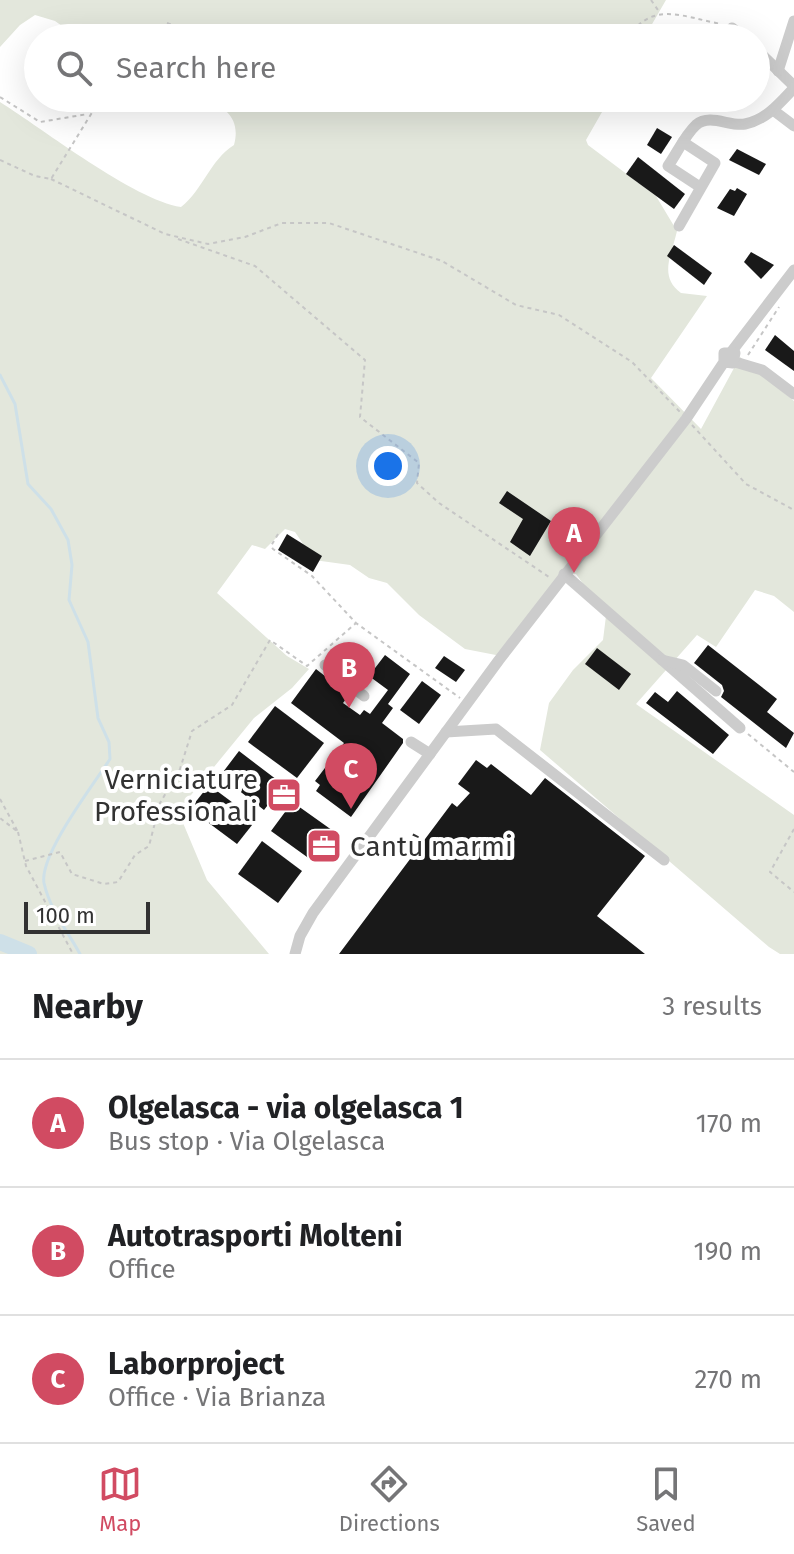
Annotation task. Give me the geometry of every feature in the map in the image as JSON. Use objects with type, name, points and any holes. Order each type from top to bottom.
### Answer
[{"type":"street","points":[[778,71],[794,21]]},
{"type":"street","points":[[770,63],[794,87],[770,112]]},
{"type":"street","points":[[773,110],[794,126]]},
{"type":"street","points":[[700,187],[668,166],[683,142],[703,121],[740,125],[770,112]]},
{"type":"street","points":[[679,226],[715,163],[683,142]]},
{"type":"street","points":[[295,954],[305,925],[499,660],[734,360],[794,270]]},
{"type":"street","points":[[734,360],[762,370],[794,394]]},
{"type":"street","points":[[561,579],[740,728]]},
{"type":"street","points":[[661,660],[683,665],[716,691]]},
{"type":"street","points":[[325,665],[364,696]]},
{"type":"street","points":[[446,732],[496,729],[664,860]]},
{"type":"street","points":[[411,742],[430,754]]},
{"type":"path","points":[[651,0],[658,11]]},
{"type":"path","points":[[639,24],[646,16],[658,11],[715,24]]},
{"type":"path","points":[[0,97],[40,122],[89,113]]},
{"type":"path","points":[[51,179],[89,113]]},
{"type":"path","points":[[0,160],[35,176],[51,179],[165,234],[255,266],[365,360],[360,417],[419,463],[417,483],[439,503],[561,579]]},
{"type":"path","points":[[165,234],[208,244],[245,237],[282,223],[329,223],[442,261],[516,305],[559,315],[632,362],[746,484],[794,510]]},
{"type":"path","points":[[734,360],[750,345],[785,299]]},
{"type":"path","points":[[278,534],[271,546],[273,549],[312,576],[356,623],[468,703]]},
{"type":"path","points":[[25,861],[60,852],[72,874],[104,884],[118,882],[135,855],[149,846],[160,803],[180,769],[192,731],[232,705],[270,640],[307,666],[356,623]]},
{"type":"path","points":[[740,728],[794,772]]},
{"type":"path","points":[[0,799],[18,832],[25,861],[73,954]]},
{"type":"path","points":[[0,818],[18,832]]},
{"type":"path","points":[[794,829],[770,872],[794,892]]},
{"type":"shaded area","points":[[0,0],[666,0],[652,24],[59,24],[35,15],[20,25],[0,47]]},
{"type":"shaded area","points":[[0,102],[114,178],[161,202],[181,207],[234,145],[235,128],[227,112],[602,112],[586,140],[588,145],[656,196],[677,231],[668,264],[670,279],[681,293],[707,296],[651,378],[701,429],[740,357],[794,401],[794,612],[774,596],[755,590],[716,647],[697,635],[636,704],[794,815],[794,954],[780,954],[769,947],[540,750],[549,703],[573,670],[603,640],[606,616],[576,574],[565,574],[501,656],[465,649],[419,615],[387,583],[369,578],[350,565],[314,560],[295,532],[285,529],[265,549],[252,545],[217,593],[287,656],[309,669],[292,688],[254,718],[178,811],[207,880],[269,954],[0,954]]},
{"type":"building","points":[[657,128],[672,137],[661,154],[647,145]]},
{"type":"building","points":[[737,149],[766,164],[759,175],[729,160]]},
{"type":"building","points":[[638,157],[685,194],[674,209],[626,174]]},
{"type":"building","points":[[737,188],[747,194],[734,216],[717,208],[730,189],[735,191]]},
{"type":"building","points":[[674,245],[712,273],[704,285],[667,256]]},
{"type":"building","points":[[751,252],[774,265],[761,279],[744,262]]},
{"type":"building","points":[[775,335],[794,351],[794,371],[765,350]]},
{"type":"building","points":[[507,491],[551,521],[530,556],[510,542],[523,519],[499,503]]},
{"type":"building","points":[[287,534],[322,556],[313,572],[278,550]]},
{"type":"building","points":[[708,645],[777,699],[767,712],[794,733],[786,748],[721,697],[724,691],[722,685],[694,663]]},
{"type":"building","points":[[597,648],[631,674],[619,690],[585,664]]},
{"type":"building","points":[[385,655],[410,674],[388,704],[393,708],[382,723],[403,739],[403,743],[351,817],[316,791],[320,785],[315,781],[344,743],[291,703],[316,669],[349,695],[343,703],[360,715],[364,710],[370,714],[388,690],[369,676]]},
{"type":"building","points":[[444,656],[465,670],[456,682],[435,668]]},
{"type":"building","points":[[422,681],[441,695],[419,724],[400,710]]},
{"type":"building","points":[[677,691],[729,735],[713,754],[646,703],[655,692],[668,702]]},
{"type":"building","points":[[275,706],[324,743],[297,778],[248,742]]},
{"type":"building","points":[[239,751],[289,789],[284,796],[336,833],[314,862],[271,831],[288,808],[274,797],[264,810],[220,776]]},
{"type":"building","points":[[476,760],[487,768],[491,764],[531,795],[545,778],[645,856],[597,916],[645,954],[339,954],[452,803],[457,807],[470,793],[458,784]]},
{"type":"building","points":[[209,785],[256,820],[237,844],[190,809]]},
{"type":"building","points":[[262,841],[302,871],[278,903],[238,874]]},
{"type":"waterway","points":[[0,375],[15,404],[28,484],[51,509],[68,540],[72,565],[69,600],[88,642],[98,718],[109,742],[110,759],[58,838],[45,871],[44,883],[50,902],[80,954]]},
{"type":"waterway","points":[[0,942],[29,954]]},
{"type":"place","name":"Olgelasca - via olgelasca 1","points":[[574,573]]},
{"type":"place","name":"Autotrasporti Molteni","points":[[349,708]]},
{"type":"place","name":"Verniciature Professionali","points":[[284,795]]},
{"type":"place","name":"Laborproject","points":[[351,809]]},
{"type":"place","name":"Cantù marmi","points":[[324,846]]}]
